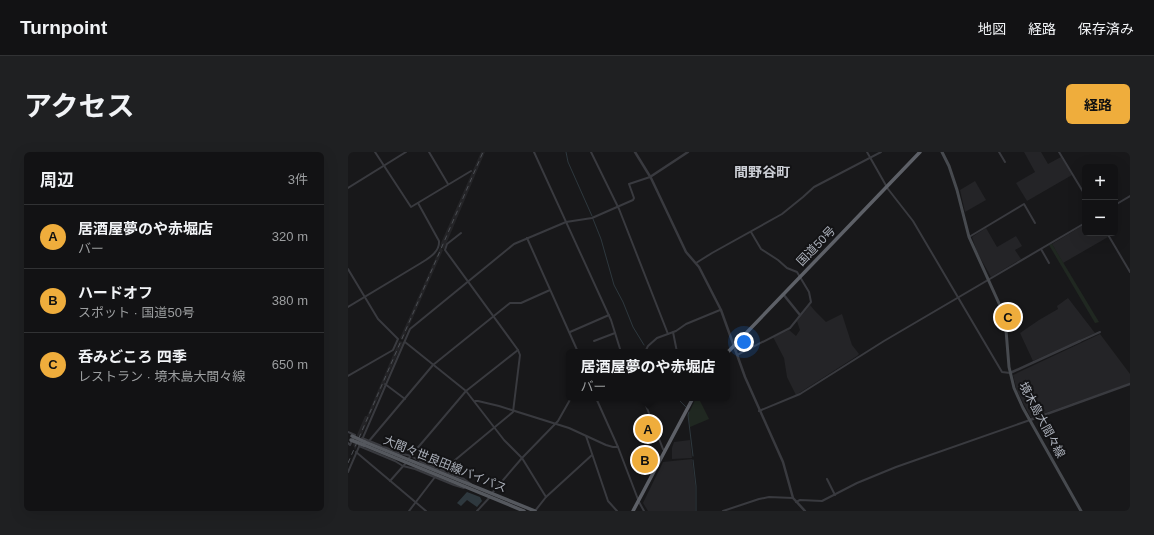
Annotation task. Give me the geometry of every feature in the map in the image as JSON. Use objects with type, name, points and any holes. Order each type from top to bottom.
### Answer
[{"type":"highway","name":"国道50号","points":[[730,350],[920,152]]},
{"type":"highway","points":[[634,511],[691,401]]},
{"type":"main road","name":"境木島大間々線","points":[[942,152],[957,190],[969,237],[1001,305],[1006,323],[1010,373],[1018,398],[1081,511]]},
{"type":"main road","name":"大間々世良田線バイパス","points":[[348,433],[350,440],[366,443],[472,485],[524,511]]},
{"type":"main road","name":"大間々世良田線バイパス","points":[[366,443],[467,488],[535,511]]},
{"type":"street","points":[[375,152],[411,207],[471,171]]},
{"type":"street","points":[[348,188],[406,152]]},
{"type":"street","points":[[429,152],[448,184]]},
{"type":"street","points":[[534,152],[609,315],[620,349]]},
{"type":"street","points":[[591,152],[618,206],[668,334]]},
{"type":"street","points":[[634,152],[650,177],[683,248],[700,269],[721,310],[737,355],[783,462],[793,498],[805,511]]},
{"type":"street","points":[[348,472],[410,329],[513,245],[566,222],[591,218],[634,199],[629,184],[650,177],[688,152]]},
{"type":"street","points":[[867,152],[887,186],[913,221],[1002,372],[1006,374],[1010,373],[1100,332]]},
{"type":"street","points":[[696,263],[782,214],[804,197],[814,186],[871,158],[880,152]]},
{"type":"street","points":[[999,152],[1005,162]]},
{"type":"street","points":[[1060,152],[1082,190]]},
{"type":"street","points":[[1118,203],[1130,196]]},
{"type":"street","points":[[348,307],[428,259],[439,247],[439,242],[418,203]]},
{"type":"street","points":[[969,237],[1024,204],[1035,224]]},
{"type":"street","points":[[760,411],[800,394],[884,340],[1082,225]]},
{"type":"street","points":[[737,355],[787,330],[795,323],[812,302],[810,294],[796,271],[787,268],[762,249],[751,232]]},
{"type":"street","points":[[443,470],[513,410],[520,355],[518,350],[445,250],[448,244],[461,233]]},
{"type":"street","points":[[1109,236],[1130,272]]},
{"type":"street","points":[[527,238],[577,349]]},
{"type":"street","points":[[1041,249],[1049,263]]},
{"type":"street","points":[[348,269],[378,319],[398,338],[393,350],[348,376]]},
{"type":"street","points":[[366,443],[433,365],[510,302],[522,303],[550,290]]},
{"type":"street","points":[[783,294],[800,316]]},
{"type":"street","points":[[646,349],[650,343],[660,337],[673,332],[686,324],[721,310]]},
{"type":"street","points":[[570,332],[609,315]]},
{"type":"street","points":[[673,332],[676,349]]},
{"type":"street","points":[[594,341],[615,334]]},
{"type":"street","points":[[404,342],[466,391],[504,440],[522,458],[546,496]]},
{"type":"street","points":[[410,457],[466,391],[518,350]]},
{"type":"street","points":[[385,384],[405,399]]},
{"type":"street","points":[[796,502],[800,500],[820,501],[896,467],[1130,384]]},
{"type":"street","points":[[475,401],[513,410],[574,430],[606,445],[618,447]]},
{"type":"street","points":[[477,511],[522,458],[561,417],[569,401]]},
{"type":"street","points":[[597,401],[644,511]]},
{"type":"street","points":[[644,401],[661,444],[665,450]]},
{"type":"street","points":[[348,433],[355,435],[350,445],[350,440]]},
{"type":"street","points":[[586,436],[608,501],[617,511]]},
{"type":"street","points":[[362,438],[366,443],[410,457],[443,470],[464,479],[472,485]]},
{"type":"street","points":[[359,446],[404,465],[458,486],[467,488]]},
{"type":"street","points":[[356,452],[426,511]]},
{"type":"street","points":[[535,511],[546,496],[592,455]]},
{"type":"street","points":[[390,481],[404,465]]},
{"type":"street","points":[[409,511],[435,477]]},
{"type":"street","points":[[827,480],[835,495]]},
{"type":"street","points":[[723,511],[769,497],[793,498]]},
{"type":"shaded area","points":[[481,152],[485,152],[444,249],[440,247],[441,243]]},
{"type":"shaded area","points":[[1024,152],[1041,152],[1048,164],[1061,157],[1072,175],[1027,201],[1016,183],[1035,172]]},
{"type":"shaded area","points":[[975,181],[986,200],[965,212],[960,190]]},
{"type":"shaded area","points":[[1082,226],[1082,236],[1108,237],[1063,263],[1052,244]]},
{"type":"shaded area","points":[[986,228],[997,247],[1016,236],[1022,246],[1015,250],[1021,259],[991,277],[977,252],[972,237]]},
{"type":"shaded area","points":[[1052,244],[1099,322],[1095,323],[1049,245]]},
{"type":"shaded area","points":[[440,248],[443,250],[403,340],[400,338]]},
{"type":"shaded area","points":[[1068,298],[1095,333],[1033,361],[1020,333],[1058,309],[1057,306]]},
{"type":"shaded area","points":[[810,305],[826,322],[842,314],[852,345],[859,354],[796,395],[787,377],[784,358],[773,337],[789,330],[796,336],[800,330],[797,321]]},
{"type":"shaded area","points":[[1100,334],[1130,374],[1130,383],[1031,418],[1017,391],[1013,375]]},
{"type":"shaded area","points":[[399,341],[403,342],[355,450],[353,444],[365,416],[367,416]]},
{"type":"shaded area","points":[[695,401],[700,401],[709,419],[690,427],[688,415]]},
{"type":"shaded area","points":[[690,440],[692,458],[672,459],[672,448],[674,442]]},
{"type":"shaded area","points":[[692,459],[695,483],[695,511],[648,511],[643,503],[663,462]]},
{"type":"shaded area","points":[[467,492],[480,497],[482,501],[477,507],[467,500],[461,506],[457,503]]},
{"type":"waterway","points":[[566,152],[568,162],[592,216]]},
{"type":"waterway","points":[[593,219],[601,239],[614,285],[633,327],[644,345]]},
{"type":"waterway","points":[[680,401],[686,407]]},
{"type":"waterway","points":[[689,412],[688,415],[693,456]]},
{"type":"waterway","points":[[693,460],[696,486],[696,511]]},
{"type":"railway","points":[[348,463],[483,152]]},
{"type":"place","name":"呑みどころ 四季","points":[[1008,317]]},
{"type":"place","name":"居酒屋夢のや赤堀店","points":[[648,429]]},
{"type":"place","name":"ハードオフ","points":[[645,460]]},
{"type":"district","name":"間野谷町","points":[[762,172]]}]
